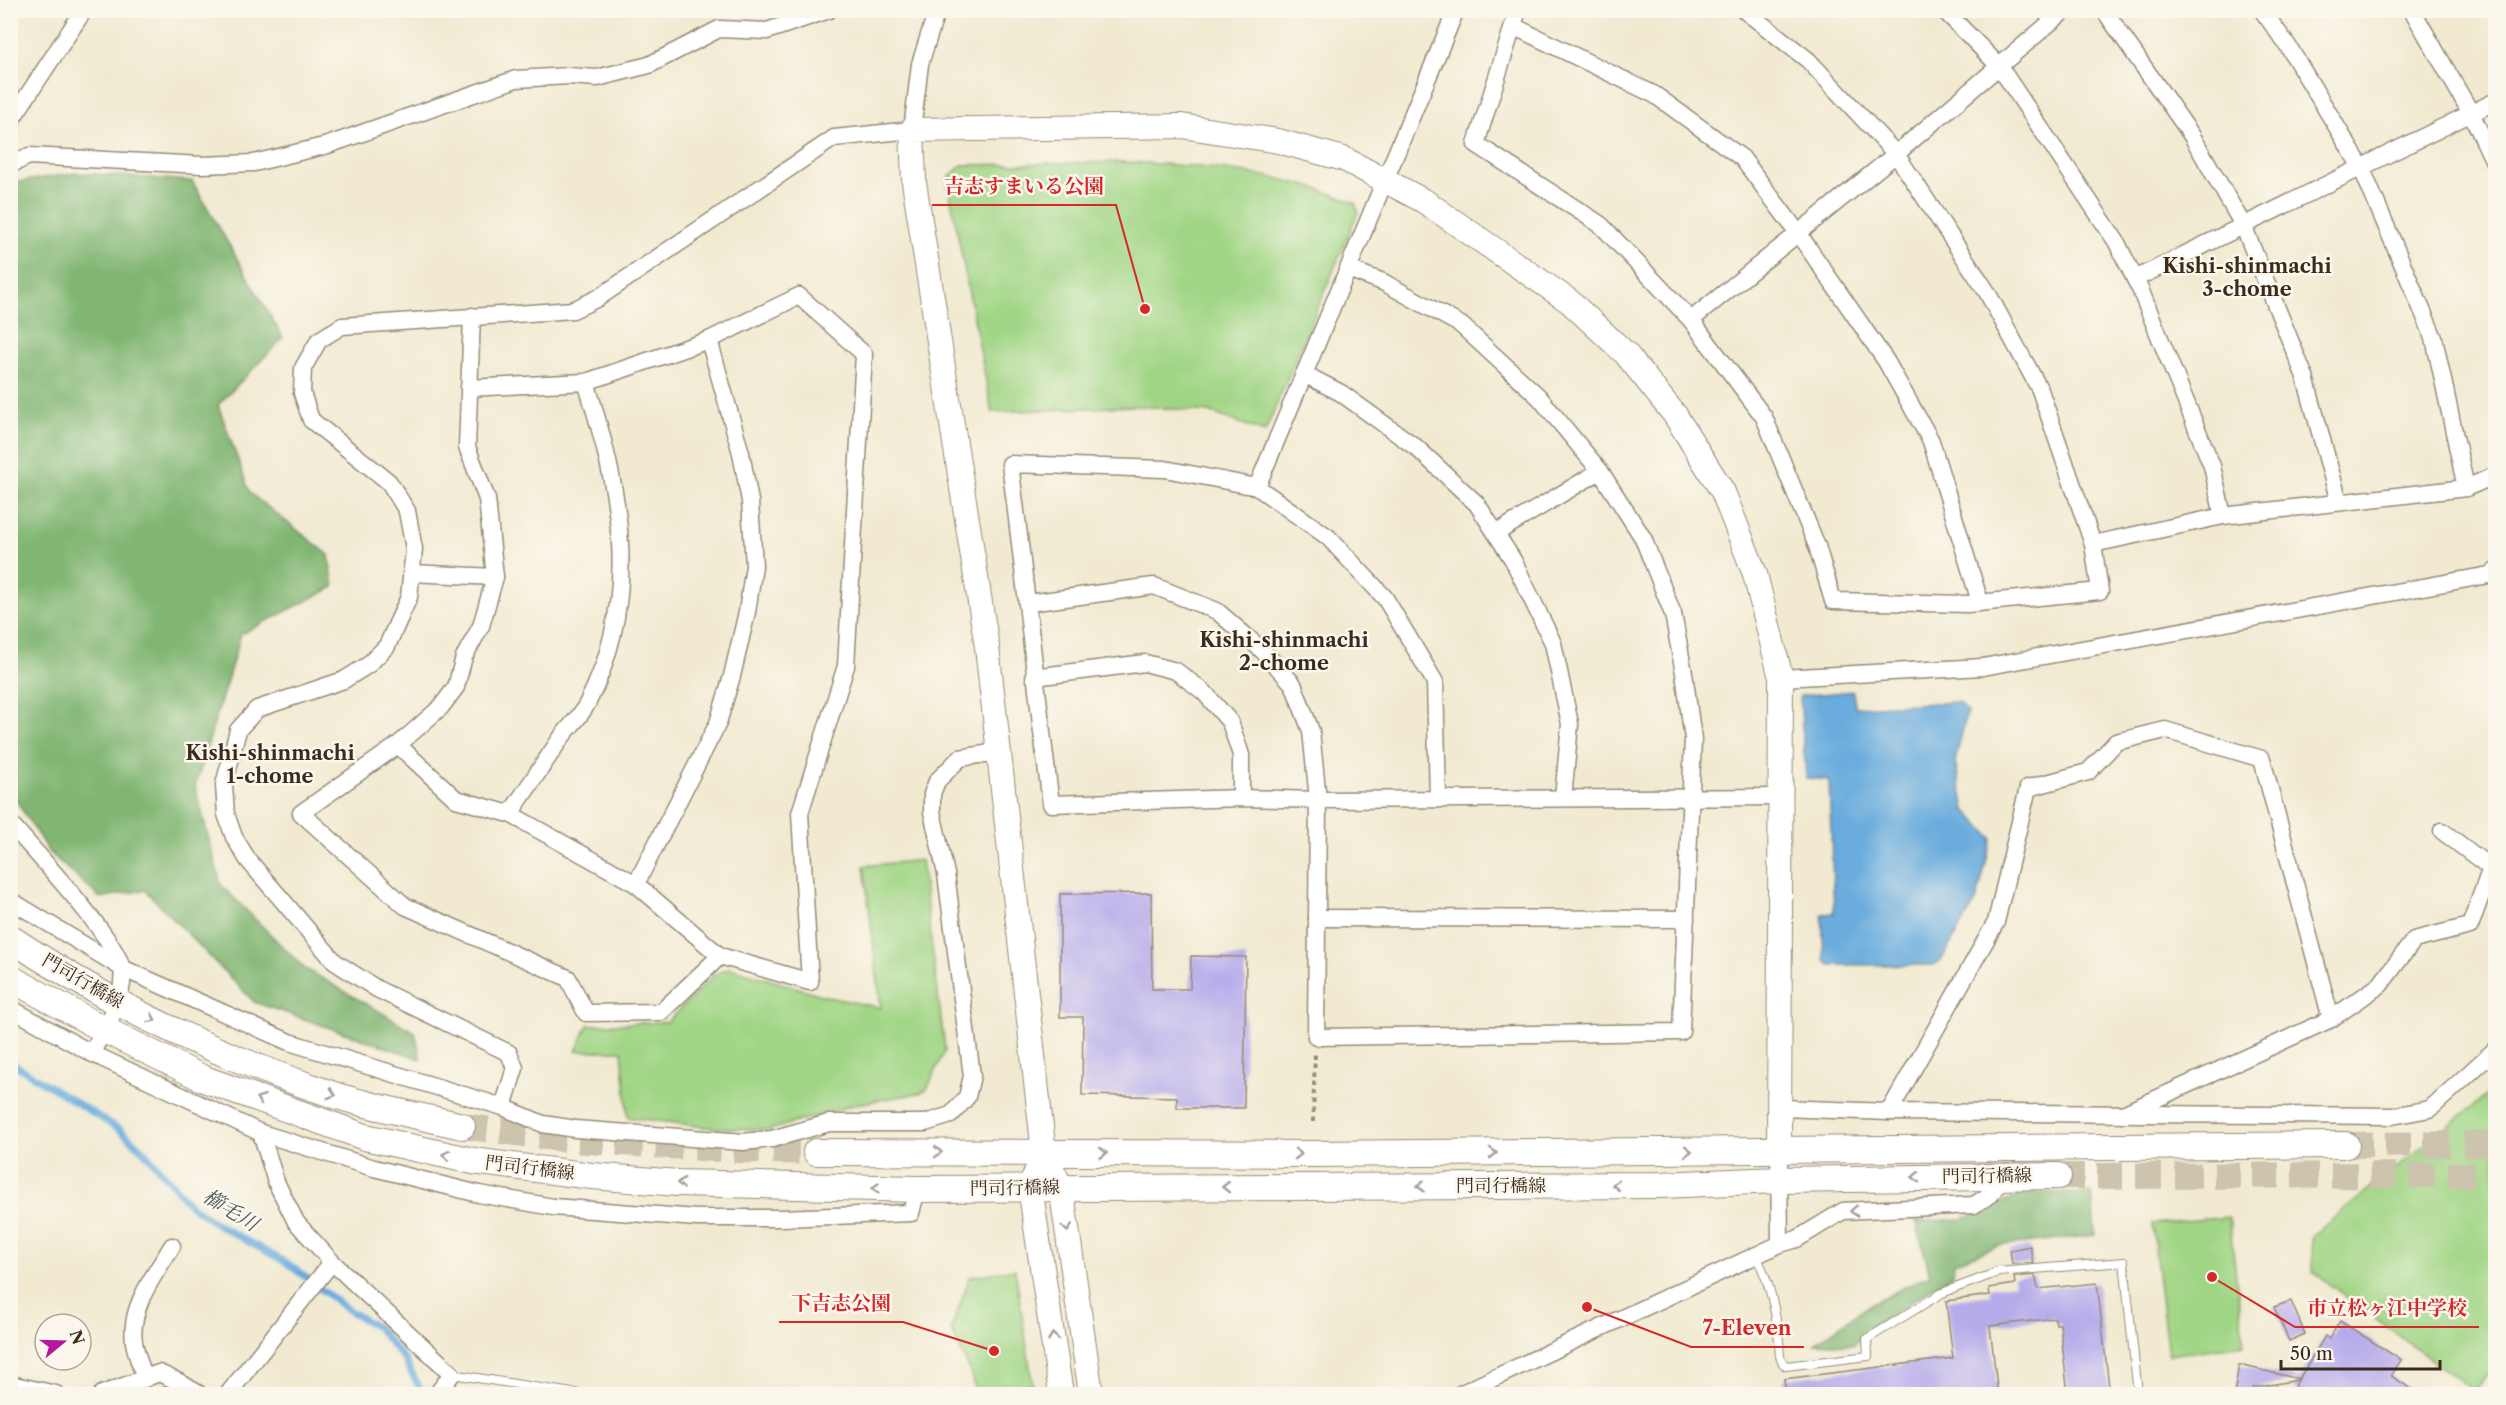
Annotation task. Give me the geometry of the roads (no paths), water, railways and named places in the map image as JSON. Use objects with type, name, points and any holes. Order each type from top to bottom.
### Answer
[{"type":"main road","name":"門司行橋線","points":[[10,938],[118,1003],[215,1049],[335,1095],[462,1126]]},
{"type":"main road","name":"門司行橋線","points":[[10,978],[105,1030],[204,1079],[365,1137],[473,1161],[592,1176],[678,1183],[917,1189],[1660,1185],[1779,1180],[2058,1176]]},
{"type":"main road","name":"門司行橋線","points":[[816,1152],[1779,1151],[2346,1145]]},
{"type":"street","points":[[10,122],[84,10]]},
{"type":"street","points":[[10,165],[29,156],[202,165],[254,163],[328,145],[516,78],[568,76],[597,78],[649,65],[719,29],[767,31],[830,10]]},
{"type":"street","points":[[937,10],[920,64],[912,130],[914,182],[987,647],[997,752],[1044,1153],[1060,1187],[1091,1395]]},
{"type":"street","points":[[1257,487],[1456,10]]},
{"type":"street","points":[[1744,10],[1808,60],[1896,154],[1987,292],[2040,390],[2093,544],[2100,591],[1980,602],[1833,602],[1817,546],[1764,417],[1691,320],[1601,225],[1476,144],[1516,18],[1656,96],[1742,158],[1798,233],[1886,361],[1931,441],[1980,602]]},
{"type":"street","points":[[1944,10],[1999,66],[2116,241],[2135,279],[2212,466],[2223,516]]},
{"type":"street","points":[[1691,320],[1896,154],[2065,10]]},
{"type":"street","points":[[2104,10],[2192,135],[2242,225],[2305,377],[2339,502]]},
{"type":"street","points":[[2262,10],[2288,46],[2361,167],[2434,338],[2466,488]]},
{"type":"street","points":[[2412,10],[2471,113],[2496,166]]},
{"type":"street","points":[[2135,279],[2496,100]]},
{"type":"street","points":[[503,1107],[515,1068],[509,1053],[377,989],[335,962],[248,860],[234,837],[226,814],[224,785],[238,730],[257,709],[344,680],[368,665],[387,646],[409,597],[414,549],[407,511],[389,482],[311,420],[302,393],[303,368],[319,340],[342,326],[573,310],[598,298],[834,138],[912,130],[1182,126],[1278,141],[1344,159],[1424,201],[1569,301],[1626,354],[1675,415],[1723,492],[1755,574],[1781,678],[1780,1244]]},
{"type":"street","points":[[1028,603],[1154,586],[1217,610],[1263,651],[1293,684],[1311,732],[1318,800],[1316,1037],[1681,1032],[1693,739],[1684,672],[1672,614],[1643,538],[1600,471],[1539,397],[1461,326],[1383,282],[1348,269]]},
{"type":"street","points":[[398,745],[456,799],[510,814],[636,884],[720,956],[810,982],[800,813],[846,666],[864,354],[799,296],[709,340],[586,382],[469,388]]},
{"type":"street","points":[[472,316],[467,447],[487,499],[495,577],[481,627],[464,657],[456,687],[441,707],[398,745],[301,813],[405,906],[568,978],[586,1013],[661,1012],[720,956]]},
{"type":"street","points":[[636,884],[718,723],[747,612],[754,566],[750,501],[741,453],[709,340]]},
{"type":"street","points":[[1304,374],[1341,393],[1417,448],[1477,504],[1513,560],[1553,643],[1570,723],[1563,798]]},
{"type":"street","points":[[510,814],[588,703],[606,654],[621,596],[621,531],[605,442],[586,382]]},
{"type":"street","points":[[1438,798],[1435,682],[1385,598],[1328,537],[1257,487],[1165,469],[1010,464],[1051,804],[1241,798],[1318,800],[1782,797]]},
{"type":"street","points":[[1496,533],[1600,471]]},
{"type":"street","points":[[2093,544],[2223,516],[2466,488],[2496,475]]},
{"type":"street","points":[[1781,678],[1983,667],[2477,577],[2496,571]]},
{"type":"street","points":[[411,573],[495,577]]},
{"type":"street","points":[[1034,677],[1145,663],[1176,671],[1204,692],[1230,722],[1241,756],[1241,798]]},
{"type":"street","points":[[1889,1112],[1996,922],[2028,788],[2088,772],[2116,742],[2165,730],[2262,759],[2331,1019]]},
{"type":"street","points":[[10,900],[122,968],[289,1042],[503,1107],[543,1124],[576,1129],[743,1142],[772,1139],[829,1123],[925,1123],[951,1115],[967,1097],[972,1076],[946,874],[932,812],[932,794],[937,781],[960,758],[997,752]]},
{"type":"street","points":[[10,823],[104,934],[122,968],[118,1003],[91,1053]]},
{"type":"street","points":[[2123,1114],[2331,1019],[2380,985],[2414,940],[2470,926],[2493,868],[2442,831]]},
{"type":"street","points":[[1317,918],[1686,919]]},
{"type":"street","points":[[10,1008],[91,1053],[261,1133],[374,1168],[479,1194],[554,1207],[697,1218],[781,1218],[911,1213],[917,1189]]},
{"type":"street","points":[[1780,1108],[1889,1112],[2392,1116],[2430,1109],[2496,1049]]},
{"type":"street","points":[[261,1133],[276,1182],[296,1222],[332,1262],[452,1374],[437,1395]]},
{"type":"street","points":[[1044,1153],[1030,1187],[1061,1395]]},
{"type":"street","points":[[1469,1393],[1780,1244],[1797,1239],[1843,1211],[1974,1205],[1991,1194],[2004,1175]]},
{"type":"street","points":[[145,1379],[134,1342],[134,1320],[140,1300],[172,1246]]},
{"type":"street","points":[[228,1395],[332,1262]]},
{"type":"street","points":[[102,1395],[159,1374],[199,1395]]},
{"type":"street","points":[[10,1384],[56,1395]]},
{"type":"lane","points":[[1756,1256],[1775,1308],[1780,1358],[1786,1366],[1868,1356],[1867,1339],[1942,1293],[1998,1272],[2124,1262],[2138,1395]]},
{"type":"lane","points":[[452,1374],[579,1395]]},
{"type":"water","points":[[1853,691],[1855,707],[1958,702],[1967,712],[1955,762],[1965,809],[1992,838],[1977,899],[1942,959],[1933,965],[1831,965],[1824,960],[1822,914],[1834,913],[1829,780],[1806,778],[1800,696]]},
{"type":"waterway","name":"櫛毛川","points":[[10,1062],[119,1129],[144,1151],[191,1206],[218,1225],[287,1263],[348,1310],[378,1328],[404,1359],[423,1394]]},
{"type":"tunnel","points":[[462,1126],[570,1140],[736,1150],[816,1152]]},
{"type":"tunnel","points":[[2346,1145],[2496,1144]]},
{"type":"tunnel","points":[[2058,1176],[2496,1175]]},
{"type":"place","name":"吉志すまいる公園","points":[[1145,309]]},
{"type":"place","name":"市立松ヶ江中学校","points":[[2212,1277]]},
{"type":"place","name":"7-Eleven","points":[[1587,1307]]},
{"type":"place","name":"下吉志公園","points":[[994,1351]]},
{"type":"district","name":"Kishi-shinmachi 3-chome","points":[[2247,278]]},
{"type":"district","name":"Kishi-shinmachi 2-chome","points":[[1284,652]]},
{"type":"district","name":"Kishi-shinmachi 1-chome","points":[[270,764]]}]
